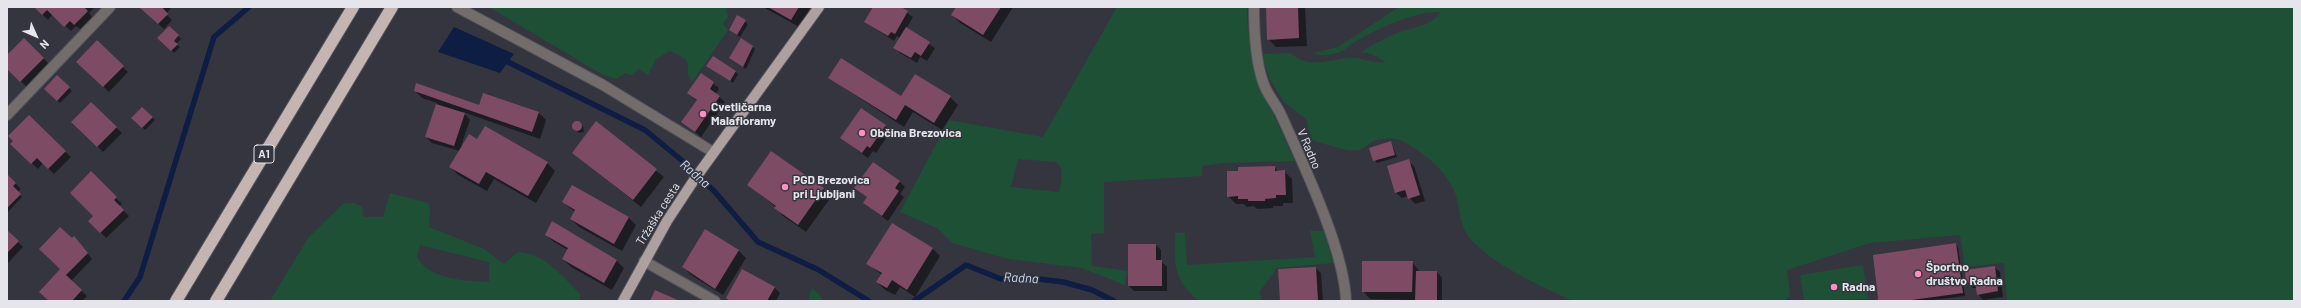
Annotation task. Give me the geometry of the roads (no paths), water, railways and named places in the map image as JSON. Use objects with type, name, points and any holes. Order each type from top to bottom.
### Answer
[{"type":"highway","name":"A1","points":[[176,301],[353,7]]},
{"type":"highway","points":[[216,301],[392,7]]},
{"type":"main road","name":"Tržaška cesta","points":[[622,301],[644,261],[702,168],[819,7]]},
{"type":"street","points":[[7,115],[110,7]]},
{"type":"street","points":[[458,7],[603,85],[713,152]]},
{"type":"street","name":"V Radno","points":[[1254,7],[1257,60],[1263,83],[1281,116],[1328,226],[1340,269],[1346,301]]},
{"type":"street","points":[[644,261],[714,301]]},
{"type":"water","points":[[454,27],[514,54],[500,73],[438,52]]},
{"type":"waterway","points":[[124,301],[140,277],[214,37],[249,7]]},
{"type":"waterway","name":"Radna","points":[[508,62],[645,130],[685,163],[715,192],[758,242],[817,269],[869,301]]},
{"type":"waterway","name":"Radna","points":[[914,301],[966,265],[1001,279],[1030,278],[1063,282],[1092,290],[1114,301]]},
{"type":"place","name":"Cvetličarna Malafloramy","points":[[703,114]]},
{"type":"place","name":"Občina Brezovica","points":[[862,133]]},
{"type":"place","name":"PGD Brezovica pri Ljubljani","points":[[785,187]]},
{"type":"place","name":"Športno društvo Radna","points":[[1918,274]]},
{"type":"place","name":"Radna","points":[[1834,287]]}]
